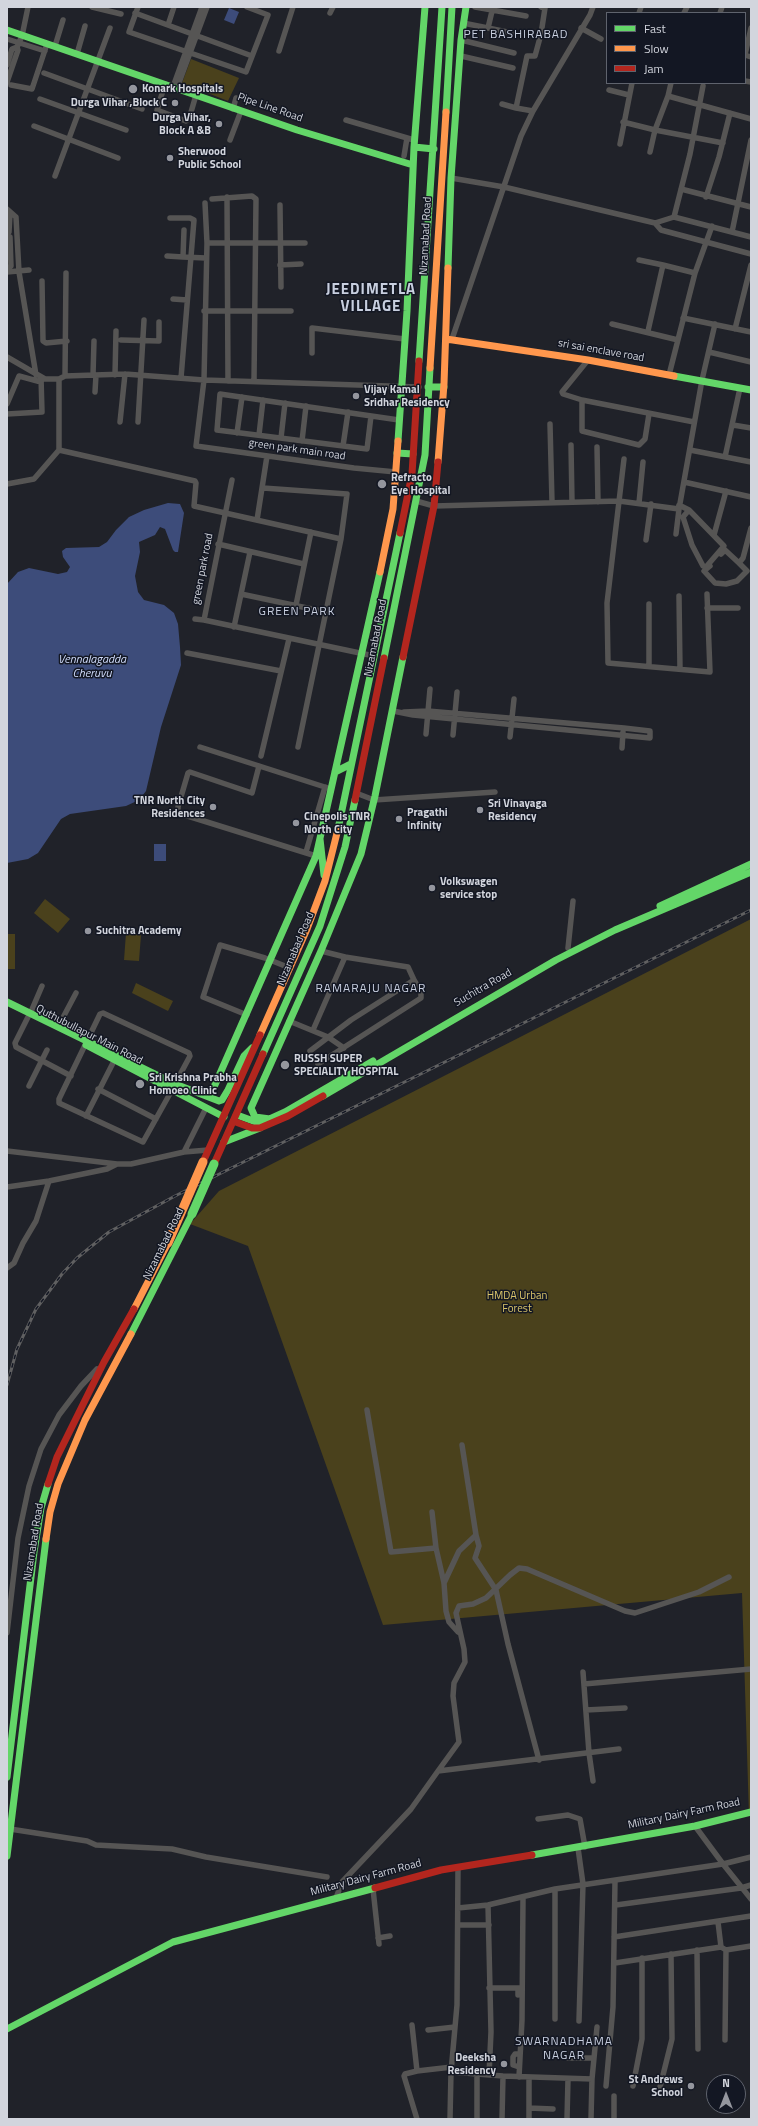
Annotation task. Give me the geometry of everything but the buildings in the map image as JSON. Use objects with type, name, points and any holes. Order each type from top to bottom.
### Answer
[{"type":"main road","name":"Nizamabad Road","points":[[214,1087],[240,1032],[316,856],[328,788],[335,772],[363,654],[393,509],[405,339],[413,165],[412,142],[425,7]]},
{"type":"main road","name":"Nizamabad Road","points":[[78,1425],[104,1362],[143,1294],[168,1243],[316,908],[332,858],[412,474],[442,7]]},
{"type":"main road","name":"Nizamabad Road","points":[[7,1856],[10,1829],[10,1779],[28,1597],[41,1508],[57,1457],[78,1425],[166,1268],[192,1214],[322,920],[345,846],[425,455],[452,7]]},
{"type":"main road","name":"Nizamabad Road","points":[[270,1119],[255,1116],[251,1108],[321,951],[361,854],[393,711],[434,506],[449,339],[451,178],[461,40],[466,7]]},
{"type":"main road","name":"Pipe Line Road","points":[[7,30],[19,42],[77,54],[297,130],[413,165]]},
{"type":"main road","points":[[437,74],[447,75]]},
{"type":"main road","points":[[412,142],[434,149]]},
{"type":"main road","name":"sri sai enclave road","points":[[449,339],[588,360],[751,390]]},
{"type":"main road","points":[[428,387],[444,387]]},
{"type":"main road","points":[[397,453],[414,454]]},
{"type":"main road","points":[[379,632],[389,634]]},
{"type":"main road","points":[[335,772],[352,764]]},
{"type":"main road","points":[[320,839],[325,881]]},
{"type":"main road","name":"Suchitra Road","points":[[224,1142],[233,1137],[260,1128],[288,1116],[556,960],[615,930],[701,891],[751,864]]},
{"type":"main road","name":"Suchitra Road","points":[[235,1118],[263,1122],[285,1112],[568,948],[701,891],[751,872]]},
{"type":"main road","name":"Quthubullapur Main Road","points":[[7,1002],[29,1016],[87,1043],[174,1087],[206,1108],[226,1113]]},
{"type":"main road","name":"Quthubullapur Main Road","points":[[7,1007],[58,1027],[87,1043],[114,1061],[174,1087]]},
{"type":"main road","points":[[262,1030],[272,1034]]},
{"type":"main road","points":[[174,1087],[221,1101],[244,1056],[256,1045]]},
{"type":"main road","points":[[235,1118],[252,1128],[260,1128]]},
{"type":"main road","name":"Military Dairy Farm Road","points":[[7,2029],[173,1942],[458,1867],[582,1847],[695,1826],[751,1812]]},
{"type":"street","points":[[28,7],[9,84],[32,89],[62,20]]},
{"type":"street","points":[[92,7],[121,14]]},
{"type":"street","points":[[138,7],[129,32],[246,72],[268,15],[247,7]]},
{"type":"street","points":[[168,25],[174,7]]},
{"type":"street","points":[[195,34],[202,7]]},
{"type":"street","points":[[171,87],[180,78],[195,34],[207,7]]},
{"type":"street","points":[[279,51],[293,7]]},
{"type":"street","points":[[330,13],[332,7]]},
{"type":"street","points":[[475,7],[526,16]]},
{"type":"street","points":[[516,108],[528,56],[535,56],[541,34],[545,8],[542,7]]},
{"type":"street","points":[[449,339],[521,136],[533,111],[590,15],[593,7]]},
{"type":"street","points":[[488,28],[493,9]]},
{"type":"street","points":[[136,14],[195,34],[252,56]]},
{"type":"street","points":[[463,23],[512,33]]},
{"type":"street","points":[[77,54],[85,26]]},
{"type":"street","points":[[55,176],[110,28]]},
{"type":"street","points":[[581,28],[601,39]]},
{"type":"street","points":[[746,50],[751,28]]},
{"type":"street","points":[[7,39],[19,42]]},
{"type":"street","points":[[461,40],[514,53]]},
{"type":"street","points":[[7,65],[12,49],[19,42]]},
{"type":"street","points":[[188,53],[171,87],[156,110],[186,121],[189,119],[196,95]]},
{"type":"street","points":[[461,56],[513,68]]},
{"type":"street","points":[[44,73],[142,109]]},
{"type":"street","points":[[620,144],[623,122],[632,84]]},
{"type":"street","points":[[650,152],[655,130],[668,96],[671,84]]},
{"type":"street","points":[[674,217],[693,137],[698,104],[703,84]]},
{"type":"street","points":[[609,90],[629,96]]},
{"type":"street","points":[[668,96],[751,120]]},
{"type":"street","points":[[230,140],[237,110],[236,98]]},
{"type":"street","points":[[40,99],[126,130]]},
{"type":"street","points":[[502,104],[533,111]]},
{"type":"street","points":[[706,197],[730,113]]},
{"type":"street","points":[[346,120],[412,142],[404,156]]},
{"type":"street","points":[[623,122],[722,143]]},
{"type":"street","points":[[34,126],[118,158]]},
{"type":"street","points":[[732,232],[749,158],[751,140]]},
{"type":"street","points":[[451,178],[504,187],[655,223],[674,217],[751,236]]},
{"type":"street","points":[[681,189],[706,197],[751,207]]},
{"type":"street","points":[[212,199],[252,196],[256,199],[254,381]]},
{"type":"street","points":[[227,198],[228,381]]},
{"type":"street","points":[[204,380],[204,311],[207,243],[205,203]]},
{"type":"street","points":[[280,205],[281,287]]},
{"type":"street","points":[[10,213],[8,270],[19,272],[29,270]]},
{"type":"street","points":[[7,414],[42,412],[40,378],[19,272],[17,237],[10,213]]},
{"type":"street","points":[[170,218],[190,218],[194,220],[192,258],[180,378]]},
{"type":"street","points":[[655,223],[661,230],[751,254]]},
{"type":"street","points":[[670,375],[695,273],[712,226]]},
{"type":"street","points":[[182,257],[184,230]]},
{"type":"street","points":[[8,236],[17,237]]},
{"type":"street","points":[[207,243],[305,243]]},
{"type":"street","points":[[167,256],[206,258]]},
{"type":"street","points":[[639,260],[695,273]]},
{"type":"street","points":[[280,265],[301,264]]},
{"type":"street","points":[[648,331],[663,265]]},
{"type":"street","points":[[735,329],[751,265]]},
{"type":"street","points":[[65,376],[67,342],[66,273]]},
{"type":"street","points":[[42,281],[43,341],[46,343],[67,342]]},
{"type":"street","points":[[173,299],[187,300]]},
{"type":"street","points":[[204,311],[291,311]]},
{"type":"street","points":[[683,318],[751,332]]},
{"type":"street","points":[[138,422],[144,341],[144,320]]},
{"type":"street","points":[[121,340],[159,341],[159,322]]},
{"type":"street","points":[[612,324],[648,331],[678,340]]},
{"type":"street","points":[[676,534],[679,507],[694,422],[715,324]]},
{"type":"street","points":[[312,353],[312,328],[405,339]]},
{"type":"street","points":[[116,331],[116,375]]},
{"type":"street","points":[[94,341],[95,392]]},
{"type":"street","points":[[709,352],[751,362]]},
{"type":"street","points":[[7,357],[40,378]]},
{"type":"street","points":[[588,360],[562,392],[563,394],[582,400],[694,422]]},
{"type":"street","points":[[7,404],[19,376],[59,379],[65,376],[125,374],[204,380],[401,388],[428,387]]},
{"type":"street","points":[[120,422],[125,374]]},
{"type":"street","points":[[7,484],[34,479],[59,450],[59,379]]},
{"type":"street","name":"green park main road","points":[[204,380],[196,446],[396,472]]},
{"type":"street","points":[[725,457],[740,388]]},
{"type":"street","points":[[371,416],[367,449],[217,430],[220,394],[399,420]]},
{"type":"street","points":[[237,433],[242,397]]},
{"type":"street","points":[[259,435],[263,400]]},
{"type":"street","points":[[582,400],[582,431],[639,445],[645,439],[649,414]]},
{"type":"street","points":[[281,438],[285,403]]},
{"type":"street","points":[[302,441],[306,406]]},
{"type":"street","points":[[343,446],[348,412]]},
{"type":"street","points":[[550,424],[552,502]]},
{"type":"street","points":[[733,424],[751,428]]},
{"type":"street","points":[[571,445],[572,502]]},
{"type":"street","points":[[597,447],[598,502]]},
{"type":"street","points":[[59,450],[192,479],[196,483],[193,506],[341,539]]},
{"type":"street","points":[[690,450],[751,462]]},
{"type":"street","points":[[257,520],[267,456]]},
{"type":"street","points":[[624,459],[607,603],[607,661],[609,664],[710,672],[707,594]]},
{"type":"street","points":[[638,503],[643,462]]},
{"type":"street","name":"green park road","points":[[196,619],[204,620],[224,513],[232,480]]},
{"type":"street","points":[[684,482],[751,497]]},
{"type":"street","points":[[263,484],[347,494],[341,539],[298,747]]},
{"type":"street","points":[[714,535],[726,491]]},
{"type":"street","points":[[416,500],[434,506],[619,501],[679,507],[689,510],[724,546],[704,567],[692,545],[683,517],[689,510]]},
{"type":"street","points":[[646,540],[651,504]]},
{"type":"street","points":[[739,563],[743,558],[751,528]]},
{"type":"street","points":[[296,605],[311,532]]},
{"type":"street","points":[[218,544],[304,564]]},
{"type":"street","points":[[725,550],[739,563],[747,571],[737,582],[726,584],[715,583],[704,571],[725,550]]},
{"type":"street","points":[[234,627],[250,552]]},
{"type":"street","points":[[241,594],[326,612]]},
{"type":"street","points":[[679,596],[680,669]]},
{"type":"street","points":[[649,604],[649,666]]},
{"type":"street","points":[[707,608],[738,608]]},
{"type":"street","points":[[204,620],[374,656]]},
{"type":"street","points":[[261,756],[289,639]]},
{"type":"street","points":[[187,653],[281,671]]},
{"type":"street","points":[[426,734],[430,689]]},
{"type":"street","points":[[453,735],[457,692]]},
{"type":"street","points":[[510,737],[514,699]]},
{"type":"street","points":[[393,711],[512,721],[650,737],[650,731],[624,728],[595,730]]},
{"type":"street","points":[[622,748],[624,728]]},
{"type":"street","points":[[200,748],[328,788],[306,852]]},
{"type":"street","points":[[259,766],[252,794],[190,772],[188,773],[178,807],[178,812],[316,856]]},
{"type":"street","points":[[356,793],[374,800],[494,792]]},
{"type":"street","points":[[568,948],[573,901]]},
{"type":"street","points":[[247,1015],[203,998],[220,945],[270,960],[290,968]]},
{"type":"street","points":[[318,1064],[421,998],[421,992],[408,967],[345,957],[321,951]]},
{"type":"street","points":[[313,1030],[345,957]]},
{"type":"street","points":[[310,1050],[351,1020],[414,980]]},
{"type":"street","points":[[42,986],[15,1046],[71,1076]]},
{"type":"street","points":[[58,1027],[76,993]]},
{"type":"street","points":[[103,1013],[189,1053],[190,1056],[174,1087],[143,1142],[60,1103],[59,1099],[87,1043],[100,1014],[103,1013]]},
{"type":"street","points":[[289,1021],[328,1037],[344,1048]]},
{"type":"street","points":[[29,1086],[47,1050]]},
{"type":"street","points":[[86,1116],[98,1089],[114,1061]]},
{"type":"street","points":[[98,1089],[156,1119]]},
{"type":"street","points":[[184,1152],[206,1108]]},
{"type":"street","points":[[7,1151],[104,1160],[117,1164],[131,1164],[184,1152],[208,1150]]},
{"type":"street","points":[[7,1187],[49,1181],[107,1169],[117,1164]]},
{"type":"street","points":[[7,1268],[14,1264],[23,1243],[36,1221],[49,1181]]},
{"type":"street","points":[[7,1633],[18,1538],[29,1486],[42,1449],[59,1415],[81,1386],[104,1362]]},
{"type":"street","points":[[367,1410],[391,1552],[436,1548]]},
{"type":"street","points":[[462,1445],[479,1546],[475,1558],[496,1590],[508,1644],[539,1760]]},
{"type":"street","points":[[432,1512],[436,1548],[444,1583],[446,1611],[449,1622],[459,1634]]},
{"type":"street","points":[[444,1583],[459,1551],[476,1534]]},
{"type":"street","points":[[336,1898],[342,1882],[411,1808],[459,1742],[452,1696],[454,1683],[465,1662],[456,1613],[459,1606],[473,1604],[486,1598],[515,1570],[523,1568],[630,1613],[635,1613],[699,1592],[729,1577]]},
{"type":"street","points":[[584,1684],[751,1669]]},
{"type":"street","points":[[583,1672],[589,1753],[593,1781]]},
{"type":"street","points":[[586,1710],[625,1708]]},
{"type":"street","points":[[438,1771],[539,1760],[619,1749]]},
{"type":"street","points":[[538,1819],[568,1815],[580,1819],[583,1884],[579,2021]]},
{"type":"street","points":[[695,1826],[741,1888],[751,1899]]},
{"type":"street","points":[[10,1829],[87,1841],[96,1845],[172,1849],[206,1857],[327,1878]]},
{"type":"street","points":[[458,1908],[488,1905],[583,1884],[615,1881],[723,1864],[751,1856]]},
{"type":"street","points":[[450,2119],[457,2005],[458,1867]]},
{"type":"street","points":[[606,2086],[613,2007],[615,1962],[615,1881]]},
{"type":"street","points":[[616,1905],[741,1888],[751,1885]]},
{"type":"street","points":[[373,1889],[379,1941],[390,1936]]},
{"type":"street","points":[[555,1889],[555,2020]]},
{"type":"street","points":[[519,2077],[523,1898]]},
{"type":"street","points":[[488,1905],[491,1988],[489,2076]]},
{"type":"street","points":[[614,1937],[751,1916]]},
{"type":"street","points":[[718,1922],[723,1948],[725,2040]]},
{"type":"street","points":[[458,1925],[489,1925]]},
{"type":"street","points":[[615,1962],[697,1950],[751,1946]]},
{"type":"street","points":[[697,1950],[698,2049]]},
{"type":"street","points":[[660,2087],[672,2039],[670,1954]]},
{"type":"street","points":[[633,2086],[642,2039],[642,1958]]},
{"type":"street","points":[[491,1988],[520,1988]]},
{"type":"street","points":[[491,1988],[493,1995]]},
{"type":"street","points":[[518,1995],[520,1988]]},
{"type":"street","points":[[412,2025],[417,2071]]},
{"type":"street","points":[[428,2030],[455,2027]]},
{"type":"street","points":[[591,2119],[592,2079],[597,2027]]},
{"type":"street","points":[[568,2058],[594,2058]]},
{"type":"street","points":[[417,2119],[404,2076],[405,2074],[417,2071],[452,2070],[489,2076],[592,2079]]},
{"type":"street","points":[[477,2075],[477,2119]]},
{"type":"street","points":[[502,2119],[503,2076]]},
{"type":"street","points":[[529,2077],[529,2119]]},
{"type":"street","points":[[567,2119],[568,2079]]},
{"type":"street","points":[[614,2096],[614,2119]]},
{"type":"street","points":[[529,2108],[553,2109]]},
{"type":"green space","points":[[191,59],[239,78],[228,101],[182,83]]},
{"type":"green space","points":[[45,899],[70,919],[58,933],[34,913]]},
{"type":"green space","name":"HMDA Urban Forest","points":[[751,919],[751,1816],[749,1816],[742,1593],[383,1625],[248,1246],[190,1224],[219,1191]]},
{"type":"green space","points":[[126,933],[141,935],[139,961],[124,960]]},
{"type":"green space","points":[[7,934],[15,934],[15,969],[7,969]]},
{"type":"green space","points":[[136,983],[173,1001],[168,1011],[132,993]]},
{"type":"water","points":[[229,8],[239,12],[234,24],[224,20]]},
{"type":"water","name":"Vennalagadda Cheruvu","points":[[168,503],[180,504],[184,513],[178,552],[173,550],[165,529],[160,527],[155,535],[139,542],[140,552],[135,576],[138,592],[144,600],[164,605],[174,613],[178,624],[181,665],[161,727],[146,791],[139,800],[126,806],[70,814],[61,819],[38,853],[28,859],[7,863],[7,584],[18,572],[29,568],[58,574],[67,572],[70,567],[63,557],[62,551],[66,548],[99,547],[107,542],[129,517],[144,510]]},
{"type":"water","points":[[154,844],[166,844],[166,861],[154,861]]},
{"type":"railway","points":[[7,1385],[17,1349],[36,1309],[62,1274],[77,1258],[109,1232],[175,1196],[751,910]]},
{"type":"traffic: fast","points":[[398,441],[407,311],[414,147],[425,7]]},
{"type":"traffic: fast","points":[[419,361],[442,7]]},
{"type":"traffic: fast","points":[[446,112],[452,7]]},
{"type":"traffic: fast","points":[[448,268],[451,178],[461,40],[466,7]]},
{"type":"traffic: fast","points":[[7,30],[297,130],[413,165]]},
{"type":"traffic: fast","points":[[414,147],[434,149]]},
{"type":"traffic: fast","points":[[384,658],[425,455],[430,368]]},
{"type":"traffic: fast","points":[[674,376],[751,390]]},
{"type":"traffic: fast","points":[[428,387],[444,387]]},
{"type":"traffic: fast","points":[[397,453],[413,454]]},
{"type":"traffic: fast","points":[[338,829],[400,533]]},
{"type":"traffic: fast","points":[[214,1087],[316,856],[380,572]]},
{"type":"traffic: fast","points":[[270,1119],[255,1117],[251,1108],[321,951],[361,854],[375,796],[403,657]]},
{"type":"traffic: fast","points":[[335,772],[351,764]]},
{"type":"traffic: fast","points":[[263,1054],[320,926],[345,847],[355,800]]},
{"type":"traffic: fast","points":[[320,839],[324,875]]},
{"type":"traffic: fast","points":[[660,906],[751,864]]},
{"type":"traffic: fast","points":[[323,1096],[556,960],[615,930],[751,872]]},
{"type":"traffic: fast","points":[[7,1002],[175,1084],[219,1101],[222,1100],[228,1090],[244,1056],[252,1048]]},
{"type":"traffic: fast","points":[[86,1045],[224,1117]]},
{"type":"traffic: fast","points":[[237,1115],[256,1122],[263,1122],[285,1112],[373,1061]]},
{"type":"traffic: fast","points":[[224,1142],[260,1128]]},
{"type":"traffic: fast","points":[[192,1214],[214,1164]]},
{"type":"traffic: fast","points":[[131,1334],[192,1214]]},
{"type":"traffic: fast","points":[[7,1777],[34,1552],[41,1508],[48,1484]]},
{"type":"traffic: fast","points":[[7,1856],[46,1539]]},
{"type":"traffic: fast","points":[[532,1855],[695,1826],[751,1812]]},
{"type":"traffic: fast","points":[[7,2029],[173,1942],[375,1888]]},
{"type":"traffic: slow","points":[[430,368],[446,112]]},
{"type":"traffic: slow","points":[[438,462],[444,384],[448,268]]},
{"type":"traffic: slow","points":[[446,339],[588,360],[674,376]]},
{"type":"traffic: slow","points":[[380,572],[393,509],[398,441]]},
{"type":"traffic: slow","points":[[260,1035],[307,929],[325,881],[338,829]]},
{"type":"traffic: slow","points":[[168,1243],[203,1162]]},
{"type":"traffic: slow","points":[[134,1309],[168,1243]]},
{"type":"traffic: slow","points":[[46,1539],[50,1512],[58,1484],[85,1420],[131,1334]]},
{"type":"traffic: jam","points":[[400,533],[412,474],[419,361]]},
{"type":"traffic: jam","points":[[403,657],[434,506],[438,462]]},
{"type":"traffic: jam","points":[[355,800],[384,658]]},
{"type":"traffic: jam","points":[[203,1162],[260,1035]]},
{"type":"traffic: jam","points":[[214,1164],[263,1054]]},
{"type":"traffic: jam","points":[[233,1121],[252,1128],[260,1128],[288,1116],[323,1096]]},
{"type":"traffic: jam","points":[[48,1484],[57,1457],[104,1362],[134,1309]]},
{"type":"traffic: jam","points":[[375,1888],[441,1870],[532,1855]]},
{"type":"place","name":"Konark Hospitals","points":[[133,89]]},
{"type":"place","name":"Durga Vihar ,Block C","points":[[175,103]]},
{"type":"place","name":"Durga Vihar, Block A &B","points":[[219,124]]},
{"type":"place","name":"Sherwood Public School","points":[[170,158]]},
{"type":"place","name":"Vijay Kamal Sridhar Residency","points":[[356,396]]},
{"type":"place","name":"Refracto Eye Hospital","points":[[382,484]]},
{"type":"place","name":"TNR North City Residences","points":[[213,807]]},
{"type":"place","name":"Sri Vinayaga Residency","points":[[480,810]]},
{"type":"place","name":"Pragathi Infinity","points":[[399,819]]},
{"type":"place","name":"Cinepolis TNR North City","points":[[296,823]]},
{"type":"place","name":"Volkswagen service stop","points":[[432,888]]},
{"type":"place","name":"Suchitra Academy","points":[[88,931]]},
{"type":"place","name":"RUSSH SUPER SPECIALITY HOSPITAL","points":[[285,1065]]},
{"type":"place","name":"Sri Krishna Prabha Homoeo Clinic","points":[[140,1084]]},
{"type":"place","name":"Deeksha Residency","points":[[504,2064]]},
{"type":"place","name":"St Andrews School","points":[[691,2086]]},
{"type":"district","name":"PET BASHIRABAD","points":[[516,35]]},
{"type":"district","name":"JEEDIMETLA VILLAGE","points":[[371,298]]},
{"type":"district","name":"GREEN PARK","points":[[297,612]]},
{"type":"district","name":"RAMARAJU NAGAR","points":[[371,989]]},
{"type":"district","name":"SWARNADHAMA NAGAR","points":[[564,2049]]}]
